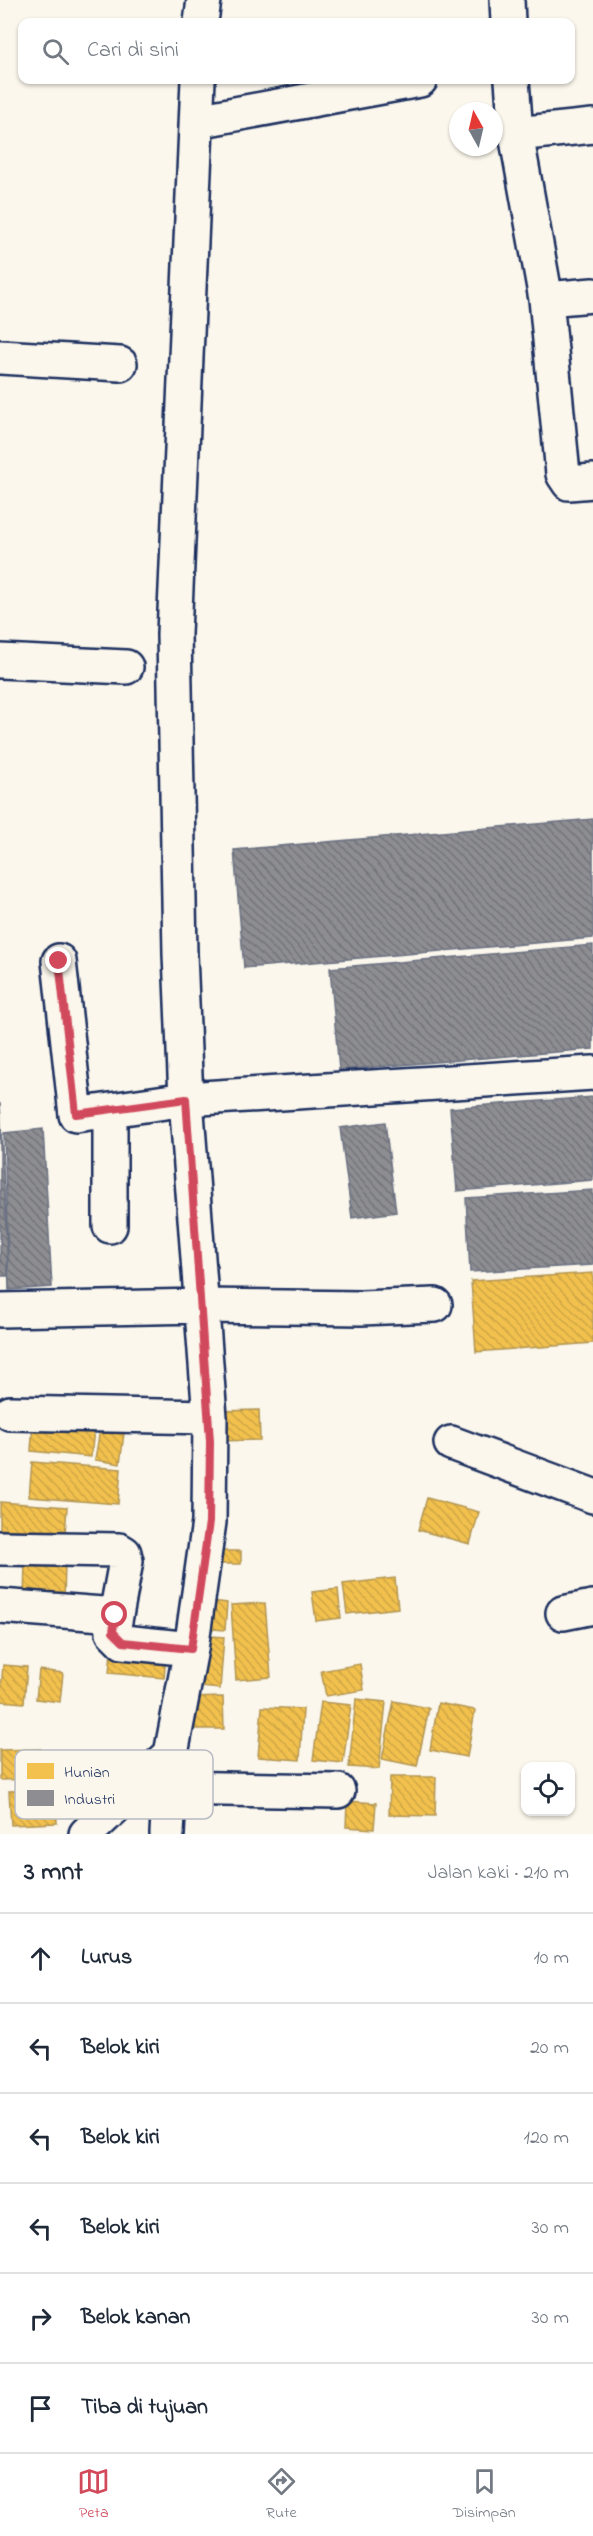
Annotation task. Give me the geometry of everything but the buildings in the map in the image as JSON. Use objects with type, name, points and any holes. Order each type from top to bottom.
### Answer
[{"type":"street","points":[[202,18],[204,0]]},
{"type":"street","points":[[507,0],[508,18]]},
{"type":"street","points":[[172,1750],[191,1649],[209,1522],[210,1417],[186,1099],[180,954],[174,634],[198,84]]},
{"type":"street","points":[[197,121],[398,84]]},
{"type":"street","points":[[512,84],[516,134],[546,299],[563,474],[569,483],[593,481]]},
{"type":"street","points":[[516,134],[593,126]]},
{"type":"street","points":[[546,299],[593,295]]},
{"type":"street","points":[[0,357],[120,364]]},
{"type":"street","points":[[0,660],[126,667]]},
{"type":"street","points":[[59,961],[76,1114],[186,1099],[593,1073]]},
{"type":"street","points":[[110,1110],[110,1226]]},
{"type":"street","points":[[0,1310],[202,1306],[361,1308],[435,1305]]},
{"type":"street","points":[[10,1413],[210,1417]]},
{"type":"street","points":[[451,1443],[561,1482],[593,1496]]},
{"type":"street","points":[[0,1548],[119,1550],[124,1552],[126,1561],[113,1632],[123,1642],[191,1649]]},
{"type":"street","points":[[0,1606],[115,1615]]},
{"type":"street","points":[[213,1789],[338,1791]]},
{"type":"street","points":[[86,1834],[102,1819]]},
{"type":"street","points":[[167,1834],[168,1819]]},
{"type":"route","points":[[59,961],[76,1114],[186,1099],[210,1417],[209,1522],[191,1649],[123,1642],[113,1632],[115,1615]]}]
